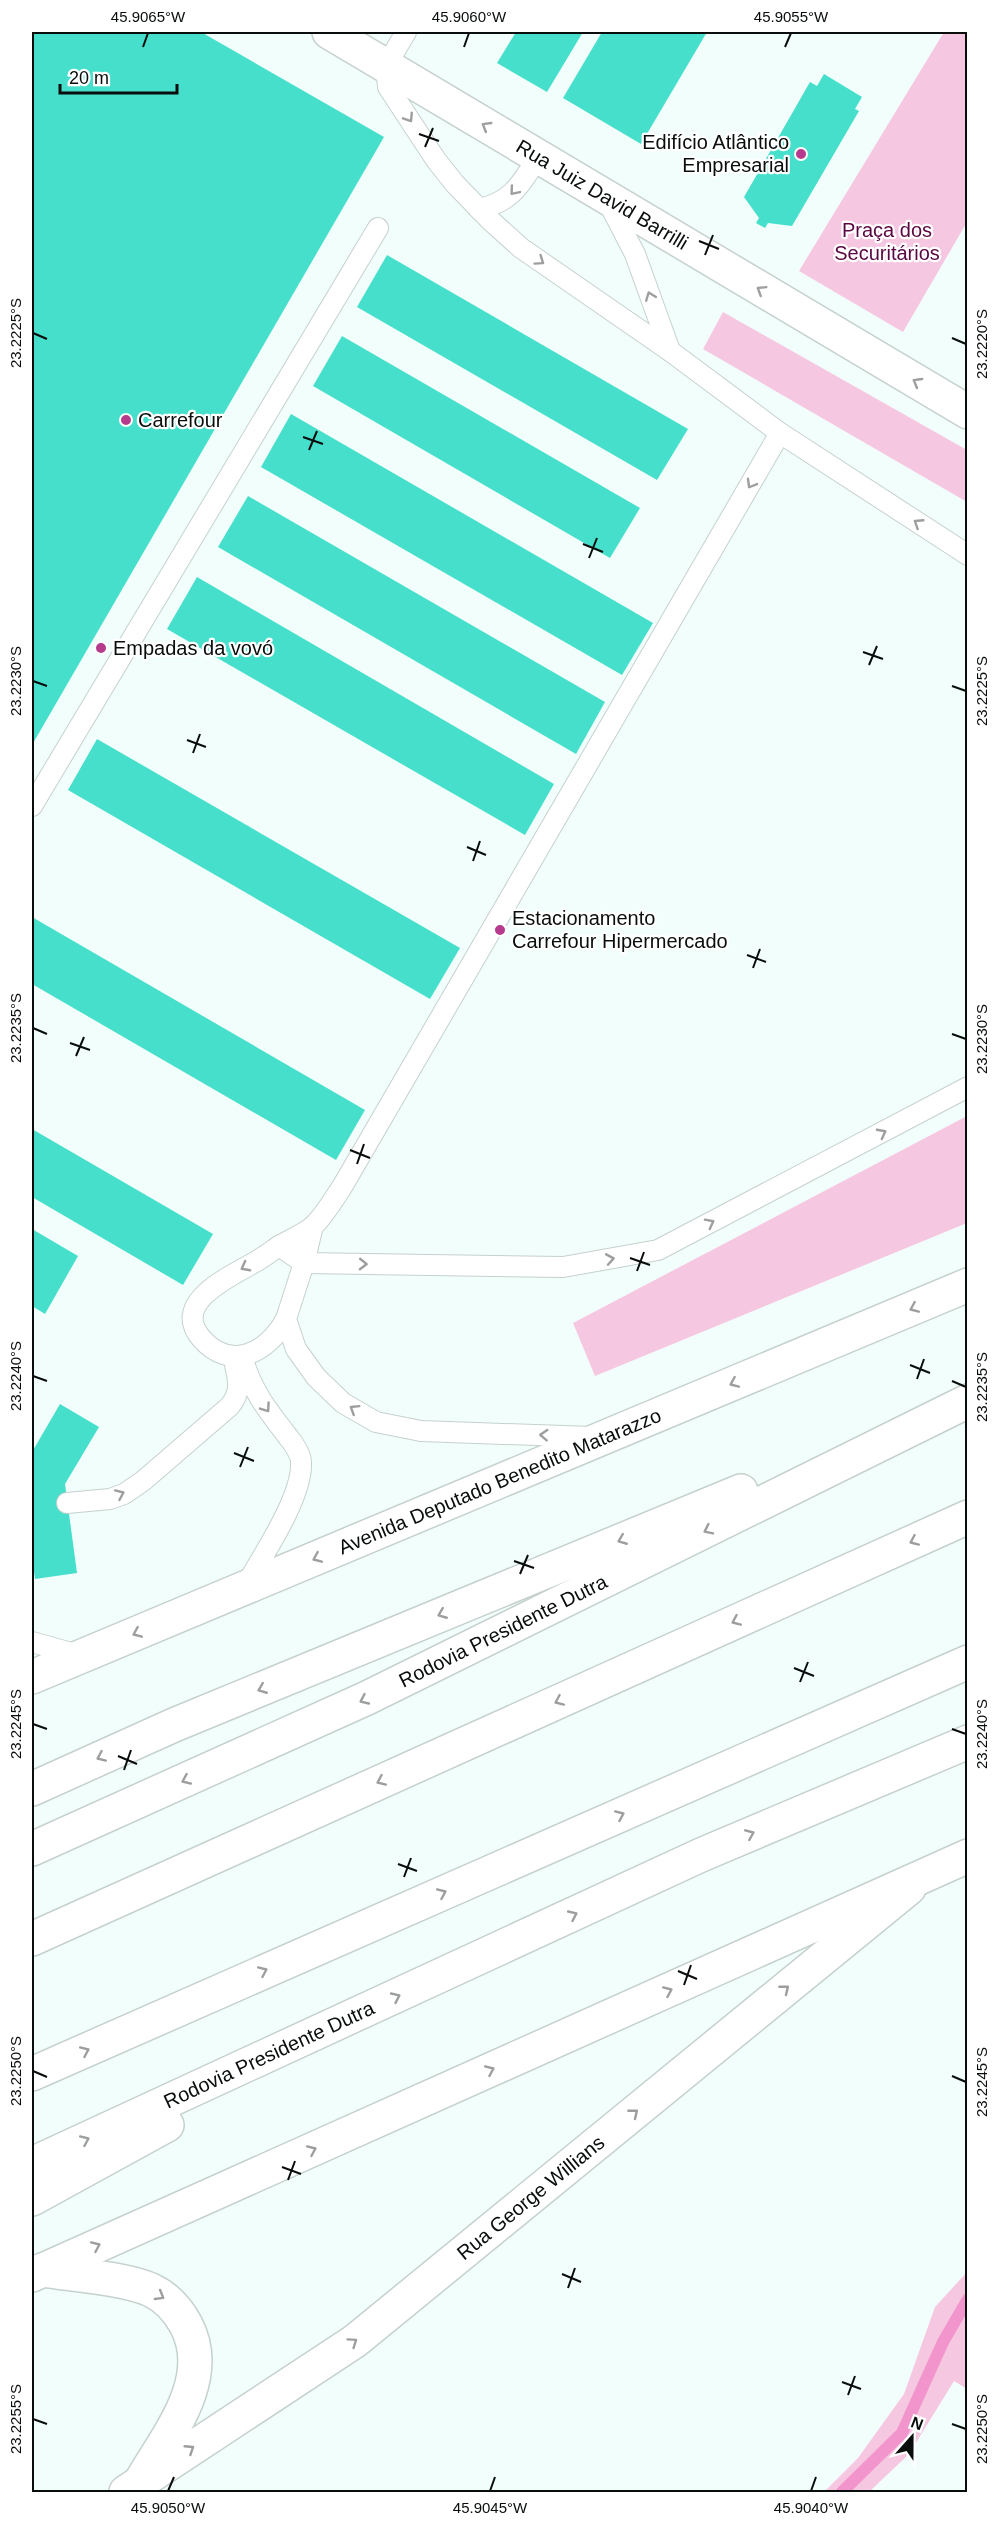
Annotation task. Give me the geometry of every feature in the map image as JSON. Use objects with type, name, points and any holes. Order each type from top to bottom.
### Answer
[{"type":"main road","name":"Rua Juiz David Barrilli","points":[[329,32],[968,412]]},
{"type":"main road","name":"Avenida Deputado Benedito Matarazzo","points":[[32,1677],[968,1285]]},
{"type":"main road","points":[[32,1789],[174,1725],[968,1400]]},
{"type":"main road","name":"Rodovia Presidente Dutra","points":[[32,1849],[367,1698],[968,1400]]},
{"type":"main road","points":[[32,1939],[968,1517]]},
{"type":"main road","points":[[32,2074],[968,1662]]},
{"type":"main road","name":"Rodovia Presidente Dutra","points":[[32,2164],[701,1856],[968,1742]]},
{"type":"main road","points":[[37,2273],[968,1856]]},
{"type":"main road","name":"Rua George Willians","points":[[133,2487],[355,2341],[920,1879]]},
{"type":"main road","points":[[32,2199],[187,2113],[303,2040]]},
{"type":"main road","points":[[37,2273],[129,2284],[150,2290],[168,2300],[179,2312],[192,2337],[194,2358],[190,2391],[185,2406],[133,2487]]},
{"type":"lane","points":[[406,32],[386,66],[388,87],[430,151],[455,184],[520,248],[670,351],[780,433],[968,555]]},
{"type":"lane","points":[[479,209],[492,206],[511,196],[538,157]]},
{"type":"lane","points":[[605,196],[635,254],[670,351]]},
{"type":"lane","points":[[32,806],[378,228]]},
{"type":"lane","points":[[313,1226],[304,1263],[281,1328],[266,1344],[238,1357],[221,1353],[205,1342],[195,1329],[194,1311],[199,1300],[222,1280],[261,1259],[313,1226],[342,1187],[780,433]]},
{"type":"lane","points":[[279,1246],[304,1263],[563,1267],[657,1250],[968,1087]]},
{"type":"lane","points":[[285,1319],[296,1349],[316,1377],[343,1403],[376,1422],[421,1431],[603,1438]]},
{"type":"lane","points":[[68,1503],[110,1499],[124,1494],[143,1481],[218,1417],[238,1396],[240,1383],[238,1357]]},
{"type":"lane","points":[[238,1357],[252,1389],[290,1439],[302,1460],[298,1483],[289,1507],[244,1588]]},
{"type":"lane","points":[[32,1642],[82,1656]]},
{"type":"green space","name":"Praça dos Securitários","points":[[944,32],[967,32],[967,222],[903,332],[799,271]]},
{"type":"green space","points":[[723,312],[967,450],[967,502],[703,349]]},
{"type":"green space","points":[[967,1116],[967,1223],[595,1376],[573,1323]]},
{"type":"green space","points":[[967,2272],[967,2389],[954,2381],[909,2454],[869,2492],[824,2492],[858,2458],[904,2394],[935,2307]]},
{"type":"building","name":"Carrefour","points":[[32,32],[201,32],[384,137],[32,745]]},
{"type":"building","points":[[516,32],[583,32],[547,92],[497,63]]},
{"type":"building","points":[[602,32],[707,32],[641,144],[563,98]]},
{"type":"building","name":"Edifício Atlântico Empresarial","points":[[824,74],[862,97],[855,109],[859,111],[792,226],[768,223],[765,228],[756,223],[759,218],[744,197],[810,82],[817,86]]},
{"type":"building","points":[[387,255],[688,429],[657,480],[357,307]]},
{"type":"building","points":[[342,336],[640,508],[610,558],[313,386]]},
{"type":"building","points":[[291,414],[653,623],[622,675],[261,467]]},
{"type":"building","points":[[248,496],[605,702],[576,754],[218,547]]},
{"type":"building","points":[[197,577],[554,784],[525,835],[167,629]]},
{"type":"building","points":[[97,739],[460,948],[430,999],[68,790]]},
{"type":"building","points":[[32,917],[365,1110],[336,1160],[32,984]]},
{"type":"building","points":[[32,1129],[213,1234],[183,1285],[32,1197]]},
{"type":"building","points":[[32,1229],[78,1256],[45,1314],[32,1306]]},
{"type":"building","points":[[60,1404],[99,1427],[65,1484],[77,1573],[35,1579],[32,1557],[32,1452]]},
{"type":"waterway","points":[[842,2492],[902,2433],[943,2342],[968,2299]]},
{"type":"place","name":"Edifício Atlântico Empresarial","points":[[801,154]]},
{"type":"place","name":"Carrefour","points":[[126,420]]},
{"type":"place","name":"Empadas da vovó","points":[[101,648]]},
{"type":"place","name":"Estacionamento Carrefour Hipermercado","points":[[500,930]]}]
